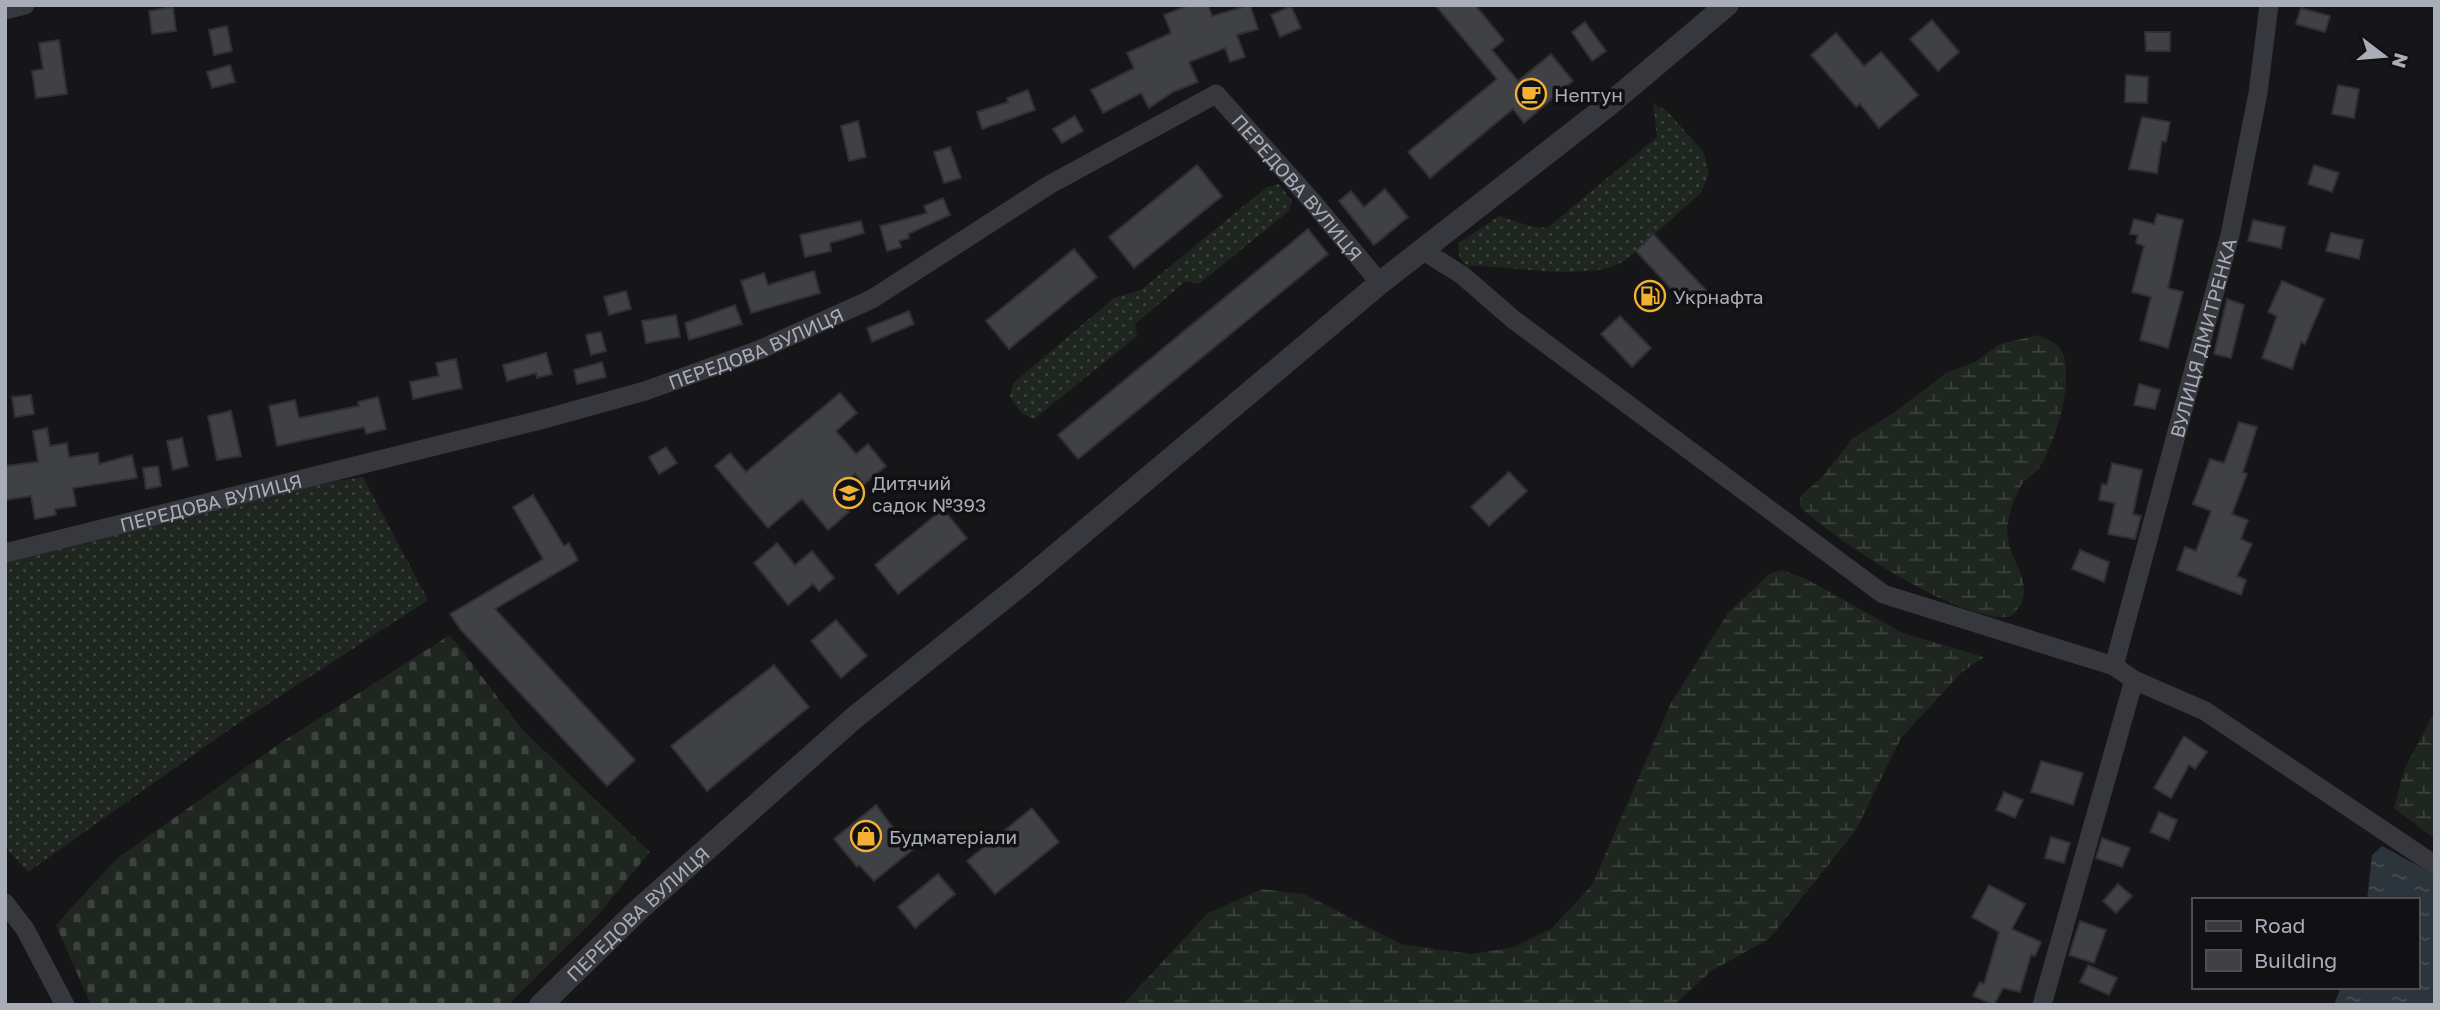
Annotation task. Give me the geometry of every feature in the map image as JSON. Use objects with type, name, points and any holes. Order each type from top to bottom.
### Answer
[{"type":"street","points":[[5,10],[25,5]]},
{"type":"street","name":"ПЕРЕДОВА ВУЛИЦЯ","points":[[541,1005],[635,913],[854,718],[1023,583],[1380,283],[1606,107],[1727,5]]},
{"type":"street","name":"ВУЛИЦЯ ДМИТРЕНКА","points":[[2114,666],[2230,235],[2259,93],[2269,5]]},
{"type":"street","name":"ПЕРЕДОВА ВУЛИЦЯ","points":[[5,553],[544,419],[645,391],[759,349],[873,299],[1049,185],[1216,94],[1312,201],[1380,283]]},
{"type":"street","points":[[1422,250],[1462,275],[1514,320],[1883,594],[2114,666],[2134,680],[2205,710],[2435,865]]},
{"type":"street","points":[[2042,1005],[2134,680]]},
{"type":"street","points":[[5,903],[25,929],[65,1005]]},
{"type":"green space","points":[[1653,103],[1668,112],[1704,153],[1709,174],[1701,193],[1626,260],[1611,267],[1572,272],[1468,266],[1461,259],[1459,243],[1499,216],[1530,226],[1547,228],[1657,137]]},
{"type":"green space","points":[[1279,184],[1292,201],[1289,211],[1199,284],[1186,281],[1135,324],[1137,336],[1034,419],[1022,414],[1010,397],[1013,383],[1114,298],[1141,290],[1267,187]]},
{"type":"green space","points":[[2038,335],[2057,345],[2063,356],[2066,388],[2052,442],[2039,468],[2018,490],[2009,517],[2007,536],[2023,581],[2024,592],[2021,604],[2012,616],[1992,616],[1966,609],[1902,578],[1840,539],[1800,506],[1800,497],[1823,476],[1853,438],[1895,412],[1946,373],[1975,362],[2000,344]]},
{"type":"green space","points":[[363,477],[428,600],[240,722],[28,872],[5,847],[5,562],[330,482]]},
{"type":"green space","points":[[1782,570],[1808,580],[1903,633],[1984,657],[1962,672],[1901,738],[1856,830],[1769,939],[1711,971],[1674,1005],[1122,1005],[1208,913],[1262,889],[1304,894],[1401,944],[1471,954],[1514,947],[1552,928],[1592,885],[1671,703],[1728,613],[1769,574]]},
{"type":"green space","points":[[450,635],[521,728],[650,852],[592,922],[508,1005],[91,1005],[56,925],[116,859],[282,742]]},
{"type":"green space","points":[[2435,711],[2435,839],[2394,808],[2404,770]]},
{"type":"water","points":[[2382,846],[2435,875],[2435,1005],[2334,1005],[2340,989],[2419,989],[2419,898],[2367,898],[2372,855]]},
{"type":"building","points":[[1189,5],[1208,5],[1212,16],[1250,5],[1258,29],[1237,35],[1245,57],[1230,62],[1225,48],[1189,62],[1198,82],[1173,92],[1149,108],[1141,93],[1103,113],[1091,90],[1134,68],[1127,53],[1171,33],[1164,15]]},
{"type":"building","points":[[1435,5],[1475,5],[1504,40],[1492,50],[1518,81],[1551,54],[1573,81],[1524,123],[1513,109],[1430,178],[1408,152],[1497,79]]},
{"type":"building","points":[[1291,6],[1301,28],[1280,37],[1271,15]]},
{"type":"building","points":[[173,7],[176,31],[152,34],[149,11]]},
{"type":"building","points":[[2301,8],[2330,16],[2325,32],[2296,24]]},
{"type":"building","points":[[1932,20],[1959,52],[1938,71],[1910,39]]},
{"type":"building","points":[[1585,22],[1606,51],[1592,61],[1572,32]]},
{"type":"building","points":[[227,26],[232,51],[214,55],[209,30]]},
{"type":"building","points":[[2145,32],[2170,32],[2170,51],[2146,51]]},
{"type":"building","points":[[1836,33],[1864,66],[1881,52],[1918,95],[1879,128],[1860,104],[1856,107],[1811,55]]},
{"type":"building","points":[[59,40],[67,94],[36,98],[32,71],[43,69],[39,43]]},
{"type":"building","points":[[230,65],[235,82],[212,88],[207,72]]},
{"type":"building","points":[[2126,75],[2148,77],[2147,103],[2125,102]]},
{"type":"building","points":[[2338,85],[2359,89],[2354,118],[2332,114]]},
{"type":"building","points":[[1028,90],[1035,110],[982,129],[977,112],[1008,102],[1007,98]]},
{"type":"building","points":[[1075,116],[1083,131],[1062,143],[1053,129]]},
{"type":"building","points":[[2142,117],[2170,122],[2166,142],[2162,141],[2157,173],[2129,169]]},
{"type":"building","points":[[858,121],[866,157],[849,161],[841,126]]},
{"type":"building","points":[[950,147],[961,178],[944,183],[934,152]]},
{"type":"building","points":[[1197,165],[1222,196],[1134,268],[1109,237]]},
{"type":"building","points":[[2314,165],[2339,173],[2332,192],[2308,184]]},
{"type":"building","points":[[1385,189],[1408,217],[1374,245],[1339,201],[1351,191],[1364,207]]},
{"type":"building","points":[[943,198],[950,215],[908,234],[909,238],[899,241],[901,247],[887,251],[880,226],[927,213],[924,206]]},
{"type":"building","points":[[2157,214],[2183,220],[2168,288],[2183,292],[2168,348],[2140,340],[2151,297],[2132,292],[2144,246],[2136,243],[2138,235],[2130,234],[2134,219],[2154,224]]},
{"type":"building","points":[[2253,220],[2285,227],[2281,248],[2248,241]]},
{"type":"building","points":[[861,221],[864,233],[830,243],[831,251],[805,257],[800,235]]},
{"type":"building","points":[[1308,229],[1328,254],[1078,459],[1058,435]]},
{"type":"building","points":[[2331,233],[2363,240],[2359,259],[2326,251]]},
{"type":"building","points":[[1653,234],[1706,290],[1688,307],[1636,251]]},
{"type":"building","points":[[1074,249],[1097,277],[1009,349],[986,321]]},
{"type":"building","points":[[814,271],[820,293],[751,313],[741,281],[764,273],[768,285]]},
{"type":"building","points":[[2282,281],[2324,299],[2305,344],[2301,342],[2292,369],[2262,358],[2277,316],[2268,312]]},
{"type":"building","points":[[626,291],[631,309],[609,315],[604,297]]},
{"type":"building","points":[[2227,299],[2244,305],[2231,358],[2214,354]]},
{"type":"building","points":[[735,305],[742,324],[689,340],[685,323]]},
{"type":"building","points":[[909,311],[914,324],[872,342],[867,328]]},
{"type":"building","points":[[676,315],[680,337],[646,343],[642,321]]},
{"type":"building","points":[[1620,316],[1651,348],[1632,367],[1601,334]]},
{"type":"building","points":[[601,332],[606,351],[591,355],[586,335]]},
{"type":"building","points":[[546,353],[552,374],[537,378],[536,373],[507,381],[503,365]]},
{"type":"building","points":[[456,359],[462,388],[413,399],[410,382],[439,376],[436,363]]},
{"type":"building","points":[[602,362],[606,377],[577,384],[574,370]]},
{"type":"building","points":[[2139,384],[2160,390],[2155,409],[2134,405]]},
{"type":"building","points":[[840,393],[857,413],[836,431],[856,454],[868,444],[886,466],[864,484],[855,474],[833,492],[849,512],[828,530],[802,499],[768,528],[715,466],[730,453],[746,472]]},
{"type":"building","points":[[31,395],[34,414],[15,417],[12,397]]},
{"type":"building","points":[[378,397],[386,429],[366,434],[364,427],[277,446],[269,406],[295,400],[299,418],[359,406],[358,402]]},
{"type":"building","points":[[231,411],[241,456],[217,460],[208,416]]},
{"type":"building","points":[[2239,422],[2257,427],[2243,472],[2247,474],[2232,514],[2248,520],[2241,539],[2252,544],[2237,576],[2246,580],[2241,595],[2177,570],[2185,547],[2196,551],[2211,511],[2193,504],[2210,459],[2224,463]]},
{"type":"building","points":[[47,428],[50,446],[67,443],[69,457],[98,453],[99,464],[132,455],[137,478],[73,488],[76,506],[55,509],[56,515],[35,519],[31,496],[5,500],[5,466],[38,462],[33,431]]},
{"type":"building","points":[[182,438],[188,466],[173,470],[167,441]]},
{"type":"building","points":[[666,447],[677,463],[659,474],[649,457]]},
{"type":"building","points":[[2112,463],[2142,470],[2133,514],[2141,516],[2135,539],[2108,534],[2115,503],[2099,500],[2102,484],[2107,485]]},
{"type":"building","points":[[158,466],[161,486],[146,489],[143,468]]},
{"type":"building","points":[[1509,472],[1527,491],[1489,526],[1471,507]]},
{"type":"building","points":[[533,495],[564,546],[569,543],[578,560],[495,609],[635,760],[607,786],[461,630],[450,614],[543,559],[513,507]]},
{"type":"building","points":[[943,509],[967,538],[898,594],[875,565]]},
{"type":"building","points":[[777,543],[795,565],[812,551],[834,578],[819,591],[813,584],[788,605],[754,563]]},
{"type":"building","points":[[2080,550],[2109,562],[2104,582],[2072,569]]},
{"type":"building","points":[[836,620],[867,656],[841,678],[811,641]]},
{"type":"building","points":[[774,665],[809,707],[707,791],[671,746]]},
{"type":"building","points":[[2184,736],[2207,752],[2195,769],[2189,765],[2171,798],[2154,788]]},
{"type":"building","points":[[2041,761],[2083,773],[2073,805],[2031,792]]},
{"type":"building","points":[[2004,792],[2023,800],[2015,818],[1996,810]]},
{"type":"building","name":"Будматеріали","points":[[876,805],[901,838],[906,834],[916,847],[874,881],[859,865],[857,867],[834,839]]},
{"type":"building","points":[[1032,808],[1059,842],[995,894],[967,861]]},
{"type":"building","points":[[2159,812],[2177,820],[2169,840],[2150,832]]},
{"type":"building","points":[[2051,837],[2070,843],[2064,863],[2045,858]]},
{"type":"building","points":[[2102,838],[2130,848],[2122,867],[2096,858]]},
{"type":"building","points":[[938,874],[955,894],[915,928],[898,907]]},
{"type":"building","points":[[2118,884],[2132,896],[2116,913],[2103,901]]},
{"type":"building","points":[[1989,885],[2025,904],[2012,929],[2041,942],[2035,956],[2031,955],[2020,992],[2003,988],[1994,1005],[1973,996],[1980,982],[1984,984],[1999,932],[1972,917]]},
{"type":"building","points":[[2080,921],[2106,930],[2094,963],[2069,955]]},
{"type":"building","points":[[2088,965],[2117,978],[2109,995],[2080,982]]},
{"type":"place","name":"Нептун","points":[[1531,94]]},
{"type":"place","name":"Укрнафта","points":[[1650,296]]},
{"type":"place","name":"Дитячий садок №393","points":[[849,493]]},
{"type":"place","name":"Будматеріали","points":[[866,836]]}]
